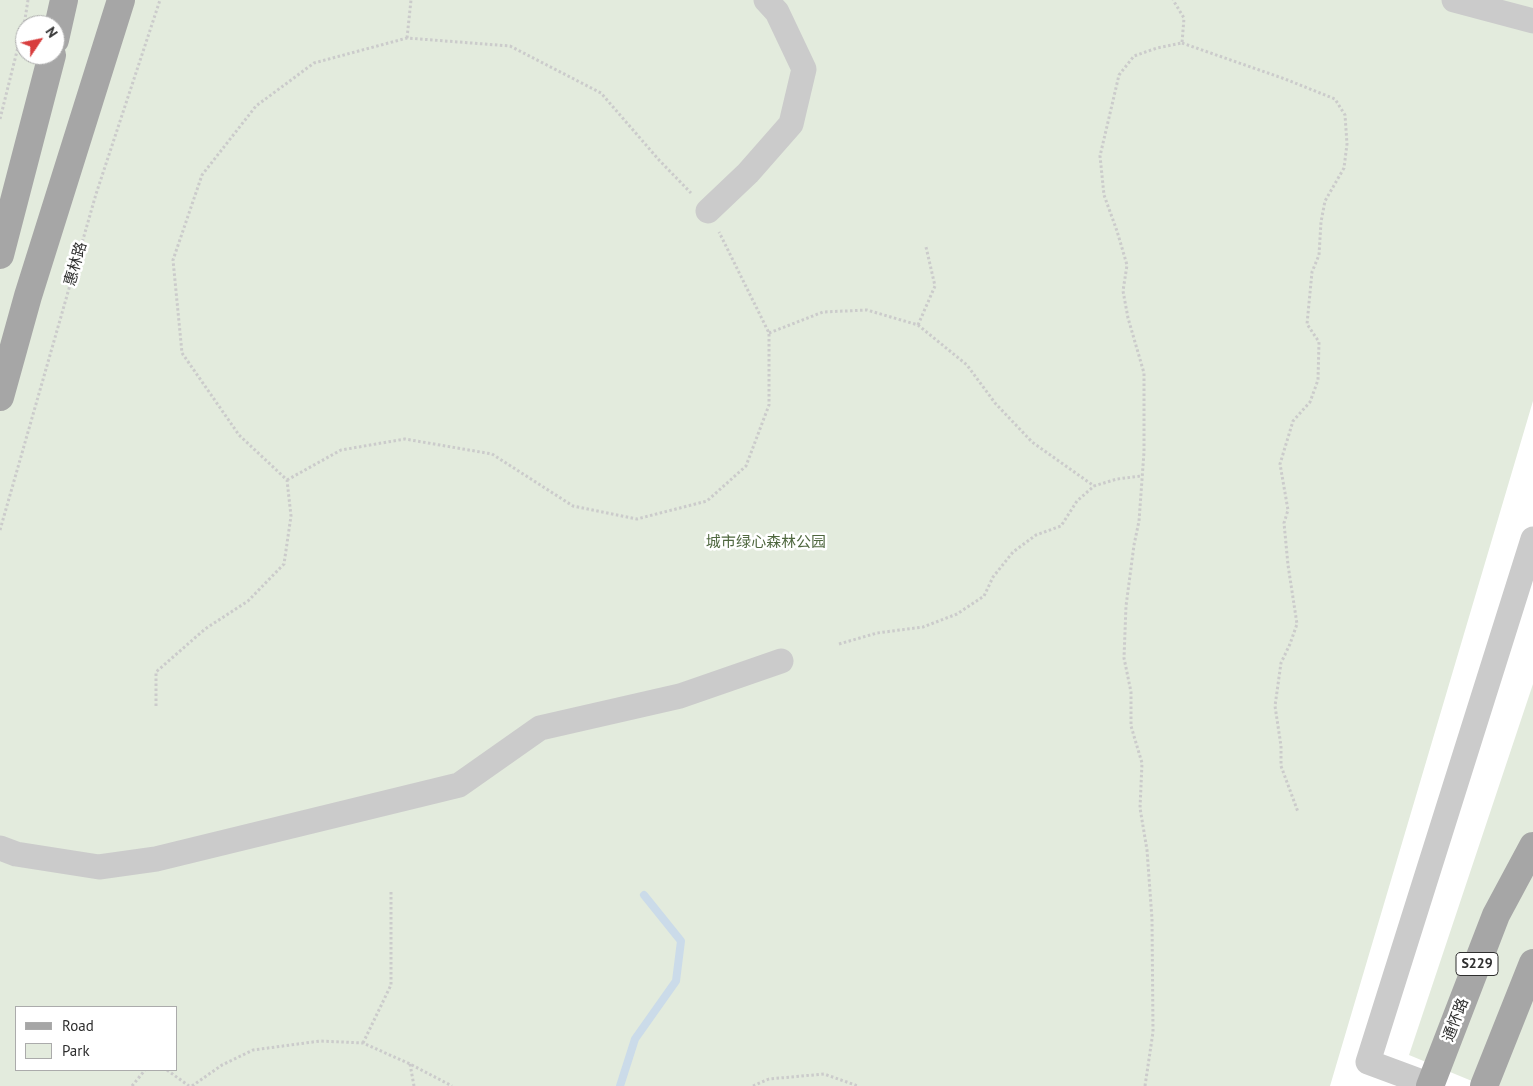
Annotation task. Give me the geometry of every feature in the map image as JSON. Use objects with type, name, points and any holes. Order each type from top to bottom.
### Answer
[{"type":"main road","points":[[61,15],[64,0]]},
{"type":"main road","points":[[0,396],[28,296],[121,0]]},
{"type":"main road","points":[[0,255],[49,65]]},
{"type":"main road","name":"通怀路","points":[[1430,1085],[1496,915],[1533,846]]},
{"type":"main road","points":[[1484,1086],[1533,963]]},
{"type":"street","points":[[708,211],[748,173],[791,124],[804,69],[778,12],[766,0]]},
{"type":"street","points":[[1454,0],[1533,21]]},
{"type":"street","points":[[1430,1085],[1368,1062],[1533,539]]},
{"type":"street","points":[[0,848],[16,854],[99,868],[156,859],[459,785],[540,728],[680,696],[781,661]]},
{"type":"path","points":[[0,119],[28,0]]},
{"type":"path","name":"惠林路","points":[[0,530],[96,194],[160,0]]},
{"type":"path","points":[[407,38],[411,0]]},
{"type":"path","points":[[1173,0],[1184,18],[1182,43]]},
{"type":"path","points":[[156,706],[156,672],[205,630],[248,602],[284,564],[291,516],[287,480],[239,435],[182,353],[173,260],[202,175],[256,106],[314,63],[407,38],[510,46],[601,93],[659,160],[708,211],[769,333],[769,404],[746,466],[707,501],[637,519],[573,506],[492,454],[405,439],[341,450],[287,480]]},
{"type":"path","points":[[1145,1086],[1153,1032],[1152,919],[1147,850],[1140,808],[1142,762],[1131,726],[1131,692],[1124,658],[1126,606],[1139,521],[1144,452],[1144,373],[1128,318],[1123,291],[1127,265],[1104,195],[1100,156],[1119,75],[1134,56],[1157,48],[1182,43],[1286,79],[1335,100],[1345,115],[1347,144],[1344,168],[1325,201],[1321,222],[1319,255],[1312,272],[1307,324],[1318,342],[1318,380],[1310,402],[1293,421],[1280,464],[1288,510],[1284,523],[1297,624],[1281,663],[1275,706],[1281,746],[1281,766],[1298,812]]},
{"type":"path","points":[[918,325],[935,286],[926,247]]},
{"type":"path","points":[[769,333],[823,312],[867,310],[918,325],[967,365],[995,403],[1032,442],[1094,486]]},
{"type":"path","points":[[839,644],[876,633],[923,627],[957,614],[984,596],[993,578],[1014,552],[1036,535],[1061,526],[1077,501],[1094,486],[1117,478],[1141,476]]},
{"type":"path","points":[[363,1044],[391,985],[391,890]]},
{"type":"path","points":[[169,1071],[191,1086],[222,1065],[253,1050],[320,1041],[363,1044],[410,1064],[452,1086]]},
{"type":"path","points":[[410,1064],[414,1086]]},
{"type":"path","points":[[132,1086],[144,1071]]},
{"type":"path","points":[[753,1086],[769,1080],[824,1074],[858,1086]]},
{"type":"green space","name":"城市绿心森林公园","points":[[0,0],[1533,0],[1533,401],[1330,1086],[0,1086]]},
{"type":"green space","points":[[1533,684],[1533,1086],[1484,1086],[1409,1055]]},
{"type":"waterway","points":[[620,1086],[635,1039],[676,981],[681,941],[644,895]]}]
